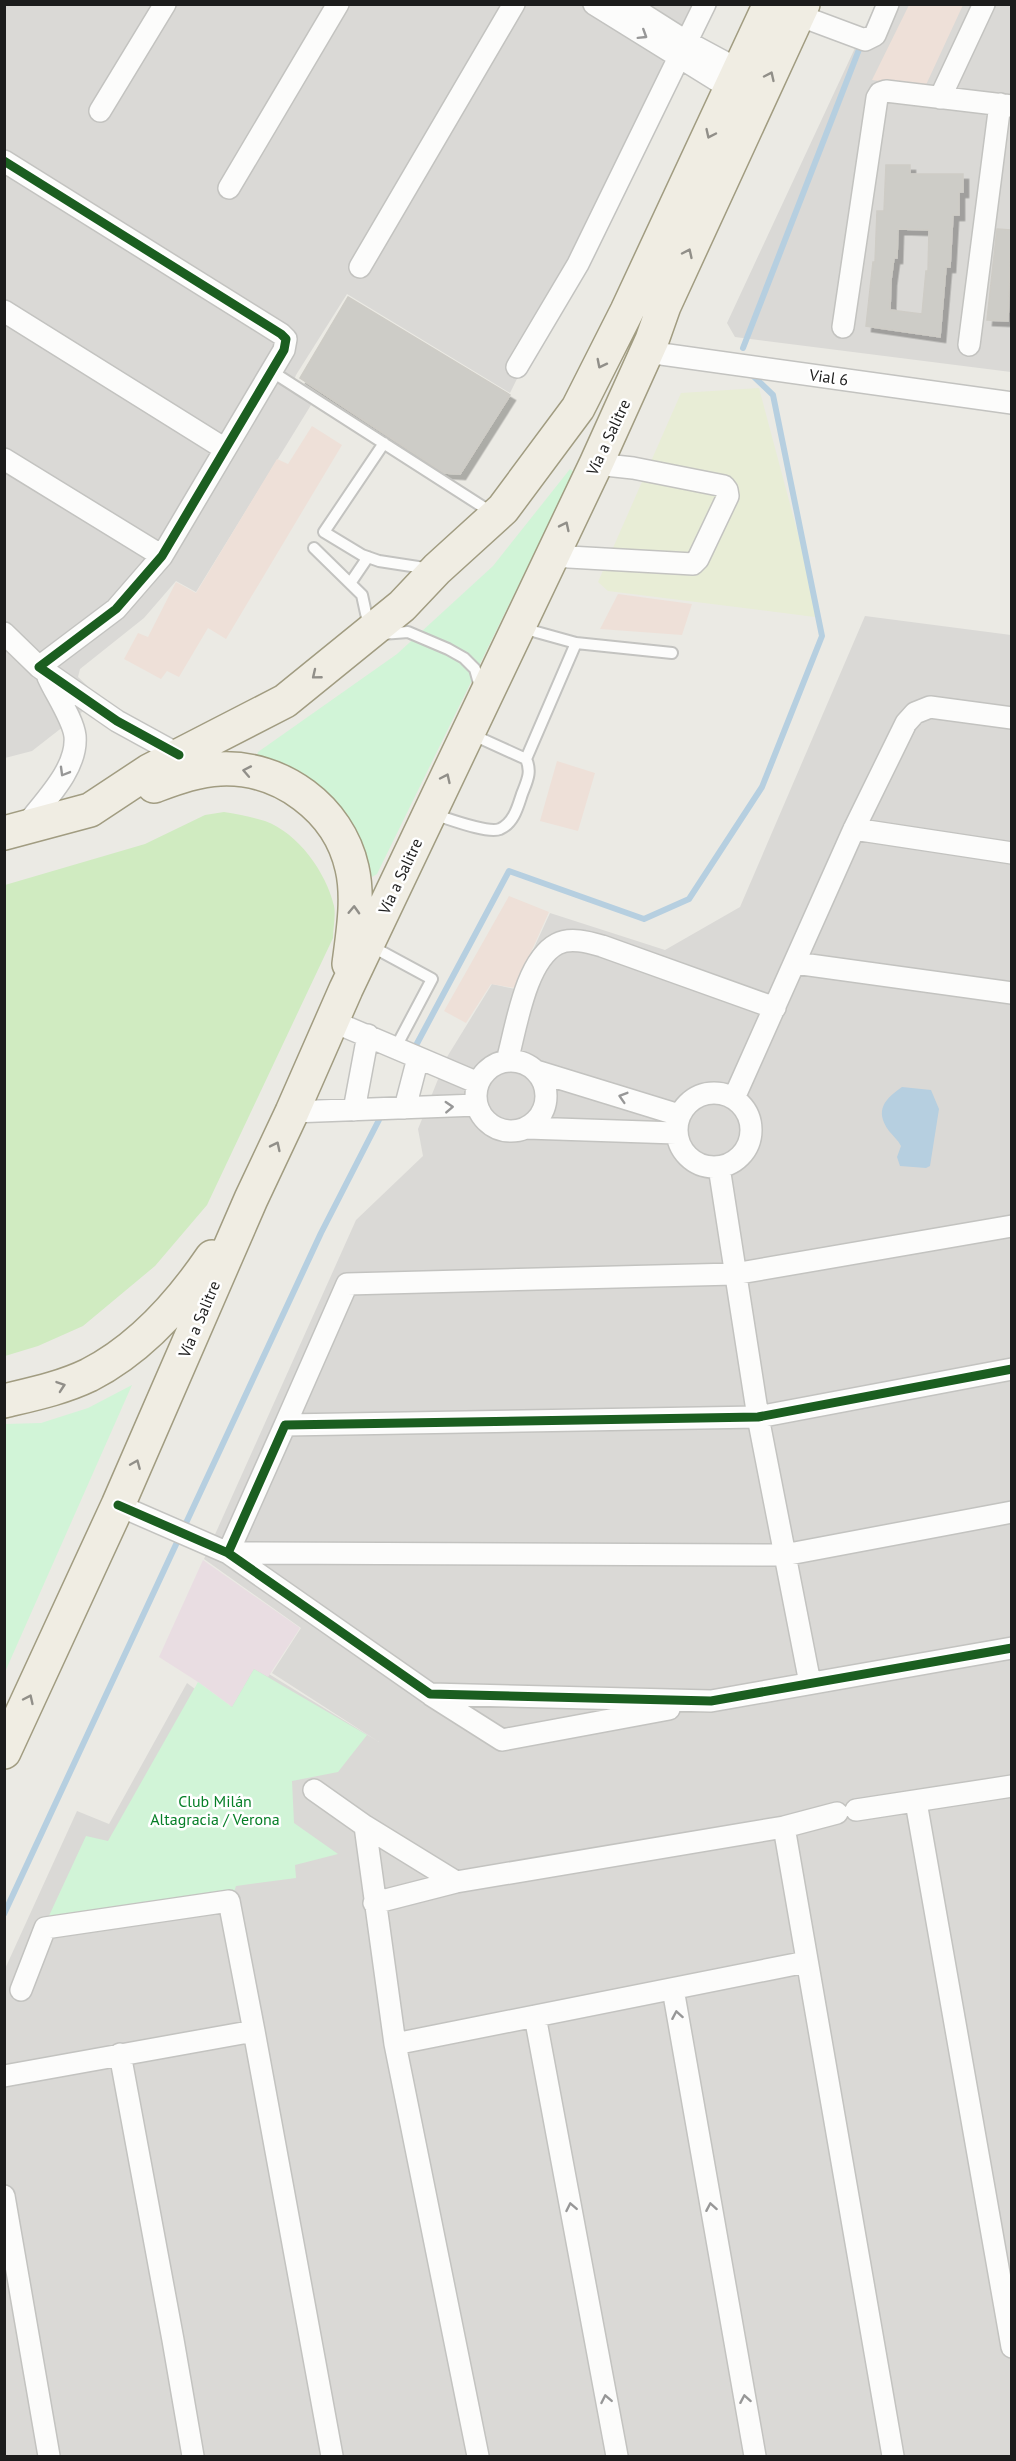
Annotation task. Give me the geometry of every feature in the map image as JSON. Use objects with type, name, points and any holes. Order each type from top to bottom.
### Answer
[{"type":"main road","points":[[90,810],[179,755],[285,701],[402,606],[437,569],[496,515],[537,467],[578,408],[627,311],[735,80],[791,8]]},
{"type":"main road","name":"Vía a Salitre","points":[[4,1752],[118,1505],[251,1198],[346,989],[647,352],[664,306],[791,8]]},
{"type":"main road","points":[[14,830],[90,810],[190,773],[218,769],[244,770],[262,775],[309,798],[321,808],[337,828],[348,852],[353,870],[353,928],[346,989]]},
{"type":"main road","points":[[4,1401],[47,1391],[89,1375],[139,1342],[189,1288],[251,1198]]},
{"type":"street","points":[[100,111],[165,4]]},
{"type":"street","points":[[229,188],[338,4]]},
{"type":"street","points":[[360,267],[514,4]]},
{"type":"street","points":[[594,4],[735,80]]},
{"type":"street","points":[[627,4],[683,50]]},
{"type":"street","points":[[517,367],[578,264],[705,4]]},
{"type":"street","points":[[791,8],[865,40],[875,35],[888,4]]},
{"type":"street","points":[[940,98],[984,4]]},
{"type":"street","points":[[843,327],[877,98],[880,93],[886,91],[1006,105],[969,345]]},
{"type":"street","points":[[4,161],[286,339],[284,350],[162,556],[116,609],[42,670]]},
{"type":"street","points":[[4,311],[225,449]]},
{"type":"street","name":"Vial 6","points":[[647,352],[1011,403]]},
{"type":"street","points":[[4,459],[162,556]]},
{"type":"street","points":[[551,556],[693,564],[698,559],[728,496],[724,486],[633,468],[596,464]]},
{"type":"street","points":[[4,633],[42,670],[117,721],[179,755]]},
{"type":"street","points":[[14,830],[69,765],[74,746],[73,728],[42,670]]},
{"type":"street","points":[[734,1098],[854,830],[906,723],[915,713],[930,707],[1011,718]]},
{"type":"street","points":[[854,830],[1011,853]]},
{"type":"street","points":[[507,1061],[531,974],[543,955],[558,943],[578,940],[602,946],[775,1008]]},
{"type":"street","points":[[795,963],[1011,993]]},
{"type":"street","points":[[332,1021],[478,1083]]},
{"type":"street","points":[[354,1110],[368,1035]]},
{"type":"street","points":[[405,1108],[418,1058]]},
{"type":"street","points":[[507,1061],[523,1063],[536,1071],[678,1124],[527,1128],[512,1132],[497,1129],[484,1119],[477,1105],[476,1094],[478,1083],[490,1068],[507,1061]]},
{"type":"street","points":[[527,1128],[540,1117],[547,1102],[545,1085],[536,1071]]},
{"type":"street","points":[[719,1092],[734,1098],[744,1106],[750,1118],[752,1131],[749,1144],[742,1155],[732,1163],[719,1167],[707,1167],[691,1158],[680,1145],[678,1124],[688,1101],[703,1094],[719,1092]]},
{"type":"street","points":[[292,1112],[477,1105]]},
{"type":"street","points":[[719,1167],[758,1417],[810,1683]]},
{"type":"street","points":[[228,1553],[347,1284],[734,1274],[1011,1226]]},
{"type":"street","points":[[285,1425],[758,1417],[1011,1369]]},
{"type":"street","points":[[118,1505],[228,1553],[430,1694],[502,1740],[1011,1647]]},
{"type":"street","points":[[228,1553],[784,1555],[1011,1512]]},
{"type":"street","points":[[430,1694],[711,1701]]},
{"type":"street","points":[[374,1903],[456,1882],[784,1827],[846,1812],[1011,1786]]},
{"type":"street","points":[[314,1790],[365,1826],[456,1882]]},
{"type":"street","points":[[916,1802],[1011,2347]]},
{"type":"street","points":[[365,1826],[395,2044],[478,2457]]},
{"type":"street","points":[[784,1827],[893,2457]]},
{"type":"street","points":[[21,1990],[45,1928],[229,1901],[332,2457]]},
{"type":"street","points":[[395,2044],[806,1962]]},
{"type":"street","points":[[673,1989],[755,2457]]},
{"type":"street","points":[[535,2016],[617,2457]]},
{"type":"street","points":[[4,2076],[254,2031]]},
{"type":"street","points":[[120,2054],[193,2457]]},
{"type":"street","points":[[4,2196],[49,2457]]},
{"type":"lane","points":[[271,371],[496,515]]},
{"type":"lane","points":[[384,443],[324,532],[369,557],[392,564],[437,569]]},
{"type":"lane","points":[[314,548],[362,595],[366,603],[363,638],[408,632],[448,649],[464,658],[475,669],[480,681],[473,722],[526,759],[530,768],[515,815],[501,828],[490,830],[429,813]]},
{"type":"lane","points":[[351,582],[369,557]]},
{"type":"lane","points":[[517,627],[576,643],[672,653]]},
{"type":"lane","points":[[526,759],[576,643]]},
{"type":"lane","points":[[368,944],[432,980],[396,1047]]},
{"type":"shaded area","points":[[5,5],[702,5],[510,393],[347,294],[296,375],[291,388],[311,405],[196,592],[176,581],[144,618],[80,669],[78,677],[100,698],[32,751],[5,758]]},
{"type":"shaded area","points":[[875,5],[1011,5],[1011,372],[735,337],[727,323]]},
{"type":"shaded area","points":[[909,5],[963,5],[925,87],[872,80]]},
{"type":"shaded area","points":[[312,426],[342,445],[226,639],[208,628],[179,677],[167,671],[161,679],[124,659],[138,633],[148,637],[176,582],[196,593],[277,459],[288,464]]},
{"type":"shaded area","points":[[618,594],[692,604],[682,635],[600,629]]},
{"type":"shaded area","points":[[865,616],[1011,635],[1011,2456],[5,2456],[4,1971],[77,1811],[109,1824],[187,1683],[227,1713],[251,1663],[379,1742],[272,1673],[301,1628],[204,1559],[356,1220],[423,1156],[418,1129],[447,1057],[492,984],[515,989],[550,913],[665,950],[740,907]]},
{"type":"shaded area","points":[[557,761],[595,773],[578,831],[540,821]]},
{"type":"shaded area","points":[[509,896],[549,912],[515,988],[491,984],[466,1023],[444,1011]]},
{"type":"shaded area","points":[[203,1560],[300,1628],[268,1677],[254,1669],[232,1707],[159,1657]]},
{"type":"green space","points":[[759,388],[814,594],[815,617],[608,591],[598,582],[681,393]]},
{"type":"green space","points":[[570,469],[574,472],[377,874],[372,877],[353,831],[255,761],[258,752],[397,654],[493,566]]},
{"type":"green space","points":[[224,812],[265,821],[277,827],[289,835],[309,855],[324,880],[334,906],[333,938],[207,1205],[155,1266],[83,1326],[38,1346],[5,1356],[5,885],[145,844],[205,815]]},
{"type":"green space","points":[[132,1385],[5,1672],[5,1424],[41,1423],[88,1408]]},
{"type":"green space","name":"Club Milán Altagracia / Verona","points":[[254,1669],[367,1735],[338,1772],[292,1781],[294,1823],[338,1854],[295,1865],[296,1878],[236,1886],[233,1895],[48,1918],[86,1836],[108,1841],[198,1682],[232,1707]]},
{"type":"water","points":[[902,1087],[931,1090],[939,1109],[930,1166],[926,1168],[900,1166],[897,1157],[901,1146],[889,1131],[882,1117],[886,1101]]},
{"type":"building","points":[[886,165],[910,165],[910,174],[963,174],[963,192],[959,192],[959,215],[953,215],[950,267],[946,267],[940,337],[866,326],[873,262],[875,262],[877,211],[884,211]],"holes":[[[898,229],[929,230],[928,271],[926,271],[922,314],[890,310],[891,280],[894,258],[897,258]]]},
{"type":"building","points":[[997,229],[1011,230],[1008,321],[987,320]]},
{"type":"building","points":[[348,297],[510,395],[460,474],[444,473],[300,378]]},
{"type":"waterway","points":[[743,348],[860,47]]},
{"type":"waterway","points":[[413,1051],[509,871],[644,919],[689,899],[762,787],[822,636],[773,395],[749,372]]},
{"type":"waterway","points":[[4,1914],[321,1233],[382,1114]]},
{"type":"cycle path","points":[[4,161],[286,339],[284,350],[162,556],[116,609],[39,667],[117,721],[179,755]]},
{"type":"cycle path","points":[[228,1553],[285,1425],[758,1417],[1012,1369]]},
{"type":"cycle path","points":[[118,1505],[228,1553],[430,1694],[711,1701],[1012,1648]]}]
